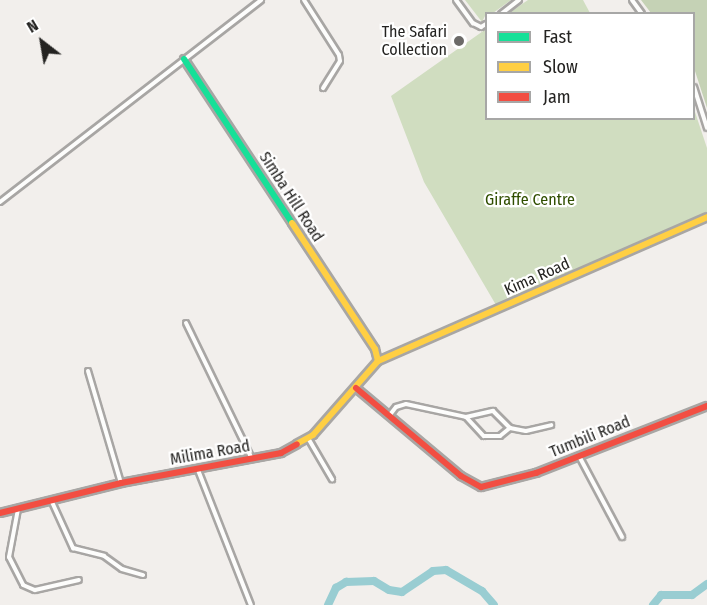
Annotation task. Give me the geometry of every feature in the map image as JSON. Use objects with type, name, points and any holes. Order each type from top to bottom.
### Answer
[{"type":"street","points":[[0,202],[261,0]]},
{"type":"street","points":[[304,0],[339,55],[340,61],[323,88]]},
{"type":"street","points":[[456,0],[478,26],[485,24]]},
{"type":"street","points":[[504,12],[519,0]]},
{"type":"street","name":"Simba Hill Road","points":[[184,59],[375,349],[378,361]]},
{"type":"street","points":[[695,93],[707,128]]},
{"type":"street","name":"Kima Road","points":[[378,361],[707,217]]},
{"type":"street","points":[[186,323],[252,460]]},
{"type":"street","name":"Milima Road","points":[[0,513],[52,502],[121,483],[281,453],[308,438],[356,388],[378,361]]},
{"type":"street","points":[[88,372],[121,483]]},
{"type":"street","points":[[356,388],[388,416],[396,407],[406,404],[466,417],[493,411],[510,428],[537,432],[551,425]]},
{"type":"street","name":"Tumbili Road","points":[[388,416],[460,476],[481,487],[536,473],[707,406]]},
{"type":"street","points":[[466,417],[484,436],[500,436],[510,428]]},
{"type":"street","points":[[308,438],[332,479]]},
{"type":"street","points":[[579,456],[622,537]]},
{"type":"street","points":[[198,470],[251,605]]},
{"type":"street","points":[[52,502],[73,548],[104,556],[122,569],[143,575]]},
{"type":"street","points":[[18,509],[9,557],[23,585],[35,590],[80,580]]},
{"type":"green space","points":[[465,0],[511,0],[494,12],[485,12],[482,22]]},
{"type":"green space","points":[[528,0],[583,0],[589,12],[510,12]]},
{"type":"green space","points":[[641,0],[707,0],[707,108],[695,71],[695,12],[650,12]]},
{"type":"green space","name":"Giraffe Centre","points":[[485,30],[485,120],[695,120],[695,112],[707,148],[707,212],[496,305],[424,182],[391,96]]},
{"type":"waterway","points":[[328,605],[336,588],[346,582],[374,581],[389,590],[402,592],[433,571],[446,570],[482,591],[494,605]]},
{"type":"waterway","points":[[653,605],[661,595],[692,595],[707,584]]},
{"type":"traffic: fast","points":[[184,59],[292,223]]},
{"type":"traffic: slow","points":[[378,361],[707,217]]},
{"type":"traffic: slow","points":[[292,223],[375,349],[378,361],[313,435],[297,444]]},
{"type":"traffic: jam","points":[[356,388],[461,476],[481,487],[536,473],[707,406]]},
{"type":"traffic: jam","points":[[0,513],[121,483],[281,453],[297,444]]},
{"type":"place","name":"The Safari Collection","points":[[459,41]]}]
